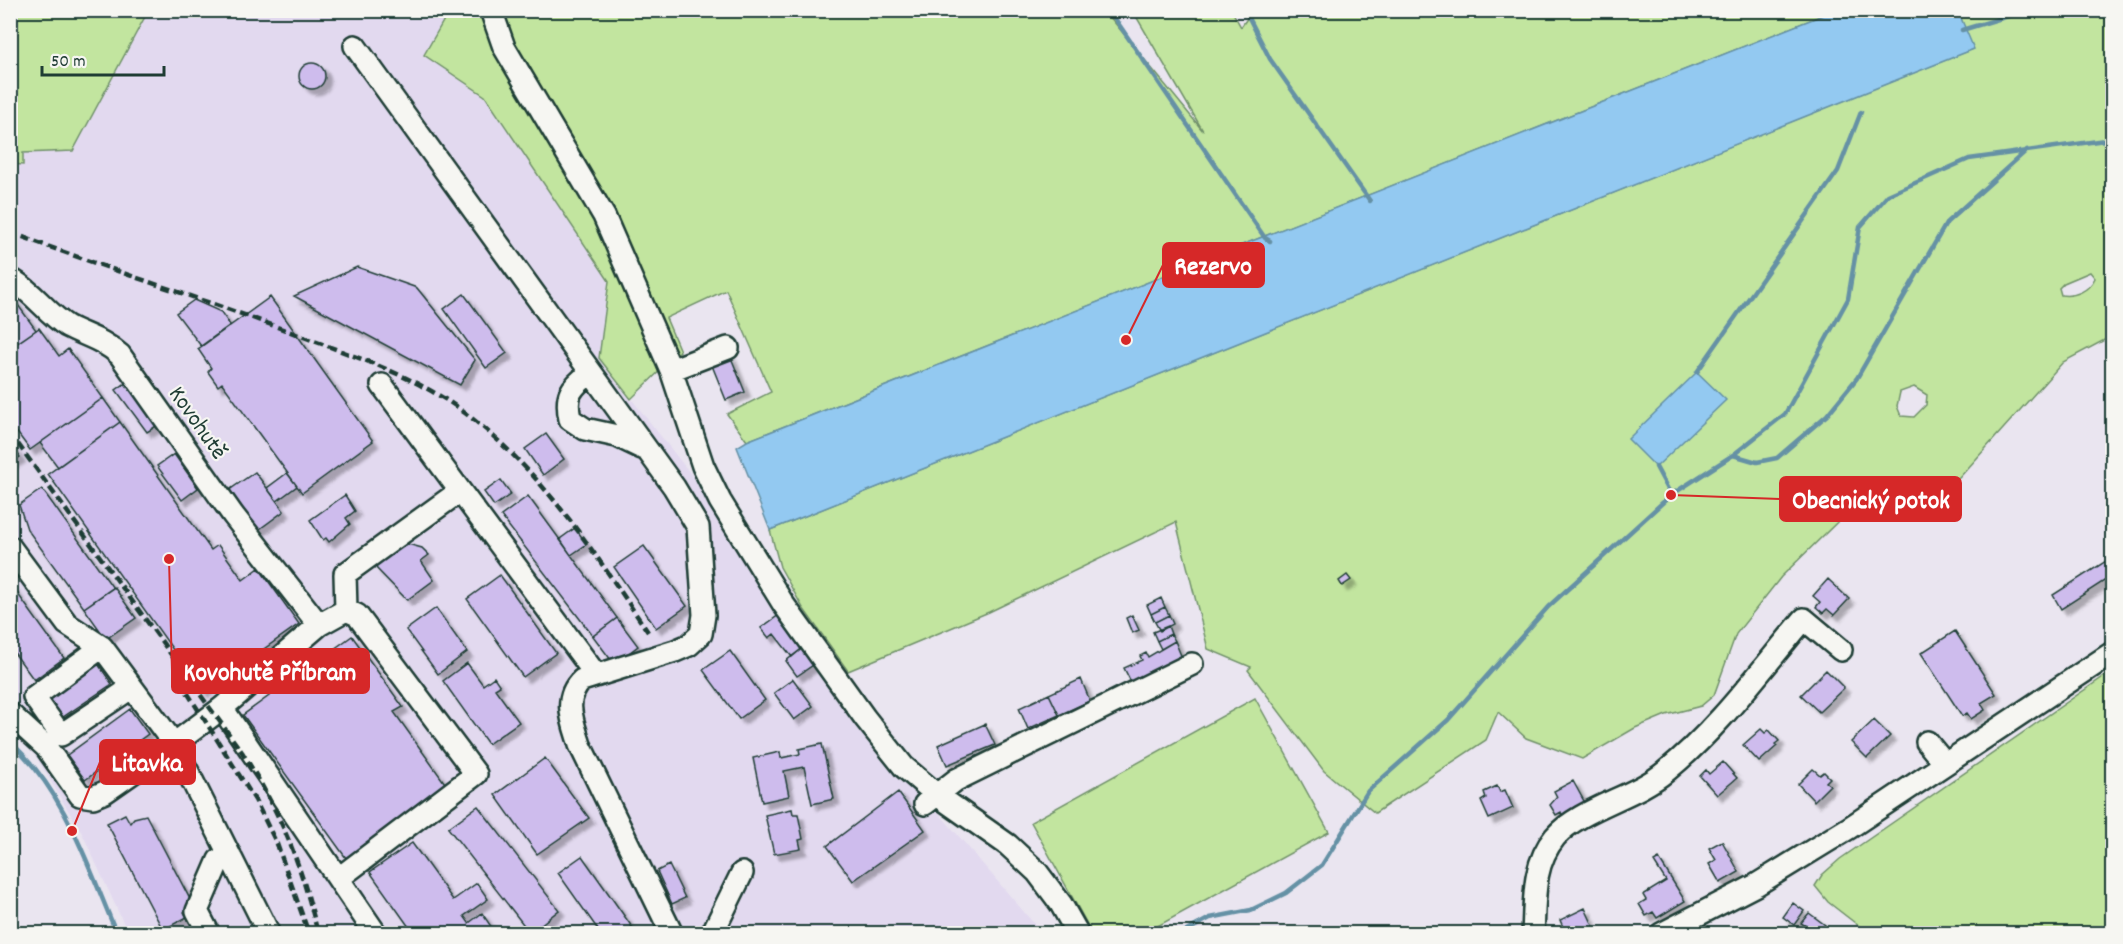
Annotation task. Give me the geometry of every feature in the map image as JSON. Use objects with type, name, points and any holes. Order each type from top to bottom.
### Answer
[{"type":"street","points":[[491,10],[504,46],[604,216],[671,370],[703,466],[720,501],[760,568],[865,718],[931,799],[1008,845],[1036,872],[1061,904],[1078,933]]},
{"type":"street","points":[[355,46],[674,487],[698,527],[704,615],[701,634],[689,645],[675,651],[582,680],[573,688],[570,699],[571,718],[580,745],[672,933]]},
{"type":"street","name":"Kovohutě","points":[[10,282],[14,281],[23,286],[43,309],[68,326],[107,343],[120,355],[233,515],[319,625]]},
{"type":"street","points":[[671,370],[728,348]]},
{"type":"street","points":[[590,373],[574,385],[567,403],[570,419],[585,429],[617,436],[646,450]]},
{"type":"street","points":[[382,385],[596,675]]},
{"type":"street","points":[[346,610],[345,574],[460,491]]},
{"type":"street","points":[[10,547],[67,624],[102,647],[130,688],[174,744],[269,933]]},
{"type":"street","points":[[10,714],[46,747],[80,795],[93,797],[105,792],[174,744],[222,708],[319,625],[346,610]]},
{"type":"street","points":[[339,878],[476,774],[357,615],[346,610]]},
{"type":"street","points":[[1533,933],[1540,862],[1556,836],[1579,819],[1621,800],[1663,774],[1690,751],[1804,620],[1840,650]]},
{"type":"street","points":[[102,647],[34,697],[61,735],[130,688]]},
{"type":"street","points":[[1661,933],[1756,885],[1849,828],[2112,654]]},
{"type":"street","points":[[931,799],[956,780],[1192,664]]},
{"type":"street","points":[[222,708],[376,933]]},
{"type":"street","points":[[1927,742],[1945,764]]},
{"type":"street","points":[[209,933],[197,910],[219,860],[230,855]]},
{"type":"street","points":[[712,933],[742,873]]},
{"type":"shaded area","points":[[148,11],[449,11],[424,55],[485,96],[609,281],[599,358],[694,478],[779,615],[834,691],[1042,933],[128,933],[83,835],[35,755],[11,733],[10,164],[23,165],[23,153],[73,151]]},
{"type":"green space","points":[[11,10],[148,11],[73,151],[23,153],[23,165],[11,164]]},
{"type":"green space","points":[[1253,10],[1833,11],[747,441],[727,414],[771,392],[726,290],[666,318],[680,351],[631,399],[599,358],[609,281],[485,96],[424,55],[449,11],[1105,11],[1203,131],[1133,11],[1232,11],[1241,27]]},
{"type":"green space","points":[[1958,11],[2112,11],[2112,336],[2063,362],[1960,477],[1934,502],[1909,519],[1870,490],[1781,577],[1736,634],[1714,695],[1701,706],[1666,715],[1635,728],[1582,759],[1526,738],[1498,712],[1486,740],[1375,813],[1324,771],[1248,670],[1251,667],[1208,649],[1176,522],[989,612],[848,671],[803,608],[780,567],[770,530],[1973,49]],"holes":[[[2090,272],[2095,278],[2085,290],[2076,294],[2061,295],[2059,288],[2064,283]],[[1914,387],[1927,395],[1926,405],[1914,417],[1901,416],[1897,406],[1900,392]]]},
{"type":"green space","points":[[2112,671],[2112,933],[1868,933],[1828,902],[1815,886],[1822,875],[1840,859]]},
{"type":"green space","points":[[1255,698],[1329,832],[1145,933],[1092,933],[1031,822]]},
{"type":"water","points":[[1833,11],[1958,11],[1974,49],[770,530],[737,447],[747,441]]},
{"type":"water","points":[[1697,372],[1726,400],[1656,467],[1628,439]]},
{"type":"building","points":[[312,63],[321,67],[325,76],[321,85],[312,89],[303,85],[299,76],[303,67]]},
{"type":"building","points":[[357,267],[417,288],[475,360],[460,385],[294,296]]},
{"type":"building","points":[[10,294],[36,330],[10,348]]},
{"type":"building","points":[[464,294],[507,353],[486,368],[444,309]]},
{"type":"building","points":[[270,297],[373,441],[302,493],[222,383],[218,386],[208,372],[211,368],[198,349]]},
{"type":"building","points":[[194,300],[221,312],[230,325],[201,346],[176,313]]},
{"type":"building","points":[[39,328],[59,356],[68,349],[103,398],[30,450],[10,423],[10,348]]},
{"type":"building","points":[[730,355],[745,392],[726,400],[711,363]]},
{"type":"building","points":[[127,382],[158,425],[147,432],[116,390]]},
{"type":"building","points":[[103,398],[120,422],[58,467],[40,443]]},
{"type":"building","points":[[120,422],[211,550],[218,545],[243,580],[259,568],[299,624],[203,692],[48,474]]},
{"type":"building","points":[[546,434],[564,459],[543,475],[525,449]]},
{"type":"building","points":[[10,443],[20,457],[10,463]]},
{"type":"building","points":[[174,454],[198,488],[182,500],[157,466]]},
{"type":"building","points":[[255,472],[284,511],[257,531],[228,491]]},
{"type":"building","points":[[287,473],[297,486],[277,501],[267,488]]},
{"type":"building","points":[[501,480],[511,494],[494,506],[484,492]]},
{"type":"building","points":[[42,489],[113,588],[84,608],[27,529],[19,505]]},
{"type":"building","points":[[345,495],[355,511],[346,518],[350,524],[329,542],[326,538],[323,540],[310,520]]},
{"type":"building","points":[[528,496],[617,618],[593,636],[501,516]]},
{"type":"building","points":[[575,528],[587,544],[571,555],[560,539]]},
{"type":"building","points":[[404,543],[422,548],[429,555],[421,561],[434,580],[407,600],[375,567]]},
{"type":"building","points":[[644,546],[687,606],[656,628],[614,567]]},
{"type":"building","points":[[2106,561],[2112,576],[2061,609],[2053,595]]},
{"type":"building","points":[[500,575],[556,653],[523,677],[467,599]]},
{"type":"building","points":[[1347,575],[1351,580],[1342,586],[1339,581]]},
{"type":"building","points":[[1828,579],[1849,599],[1834,615],[1827,609],[1823,613],[1816,607],[1820,602],[1813,596]]},
{"type":"building","points":[[10,583],[64,658],[34,680],[10,647]]},
{"type":"building","points":[[114,587],[136,618],[106,639],[84,608]]},
{"type":"building","points":[[1161,598],[1165,607],[1151,614],[1147,605]]},
{"type":"building","points":[[1165,607],[1169,615],[1155,622],[1151,614]]},
{"type":"building","points":[[436,608],[467,652],[438,674],[406,630]]},
{"type":"building","points":[[779,615],[804,647],[792,657],[774,634],[769,638],[761,628]]},
{"type":"building","points":[[1132,615],[1139,630],[1132,633],[1126,618]]},
{"type":"building","points":[[1169,615],[1173,624],[1160,631],[1155,622]]},
{"type":"building","points":[[617,618],[638,646],[614,664],[593,636]]},
{"type":"building","points":[[1168,626],[1171,634],[1157,641],[1153,632]]},
{"type":"building","points":[[1955,631],[1996,694],[1981,703],[1985,710],[1971,719],[1967,713],[1962,716],[1921,653]]},
{"type":"building","points":[[1171,634],[1175,641],[1161,649],[1157,641]]},
{"type":"building","points":[[352,636],[403,707],[394,712],[447,786],[346,858],[243,715]]},
{"type":"building","points":[[1175,641],[1182,658],[1131,682],[1124,668],[1142,660],[1140,656],[1146,653],[1148,657]]},
{"type":"building","points":[[804,647],[816,663],[797,676],[786,661]]},
{"type":"building","points":[[730,651],[765,700],[739,719],[703,670]]},
{"type":"building","points":[[96,661],[112,684],[63,717],[46,696]]},
{"type":"building","points":[[467,663],[483,685],[494,677],[500,686],[495,689],[519,722],[488,744],[443,681]]},
{"type":"building","points":[[1826,670],[1844,688],[1819,712],[1801,695]]},
{"type":"building","points":[[793,679],[813,706],[794,720],[774,693]]},
{"type":"building","points":[[1081,679],[1090,701],[1059,715],[1049,694]]},
{"type":"building","points":[[1049,694],[1059,715],[1028,729],[1019,708]]},
{"type":"building","points":[[130,709],[148,734],[85,780],[67,755]]},
{"type":"building","points":[[1874,720],[1890,736],[1867,758],[1851,742]]},
{"type":"building","points":[[985,724],[995,745],[947,765],[938,745]]},
{"type":"building","points":[[1761,729],[1765,733],[1769,730],[1779,741],[1775,744],[1777,746],[1759,762],[1743,745]]},
{"type":"building","points":[[822,744],[834,799],[812,804],[804,767],[784,771],[789,796],[762,802],[753,758],[780,752],[781,758],[800,754],[799,749]]},
{"type":"building","points":[[545,758],[589,818],[537,854],[495,795]]},
{"type":"building","points":[[1723,762],[1737,778],[1717,795],[1700,776],[1706,770],[1709,774]]},
{"type":"building","points":[[1813,769],[1820,775],[1824,772],[1830,778],[1826,782],[1830,785],[1814,801],[1798,784]]},
{"type":"building","points":[[1573,781],[1585,803],[1562,815],[1561,812],[1556,815],[1550,805],[1557,797],[1554,791]]},
{"type":"building","points":[[1497,786],[1500,792],[1505,790],[1513,808],[1489,819],[1481,801],[1486,798],[1484,792]]},
{"type":"building","points":[[898,792],[925,830],[853,881],[827,846]]},
{"type":"building","points":[[478,806],[559,910],[530,933],[448,828]]},
{"type":"building","points":[[792,809],[793,814],[798,814],[803,839],[799,840],[801,849],[774,854],[765,815]]},
{"type":"building","points":[[125,814],[130,823],[134,818],[146,815],[194,907],[184,912],[187,917],[163,930],[107,823]]},
{"type":"building","points":[[1722,841],[1739,872],[1720,883],[1709,864],[1716,860],[1709,848]]},
{"type":"building","points":[[412,843],[453,900],[477,883],[488,899],[464,916],[469,923],[482,913],[496,934],[414,934],[370,872]]},
{"type":"building","points":[[582,856],[637,934],[601,934],[558,873]]},
{"type":"building","points":[[1659,859],[1685,901],[1657,918],[1653,912],[1646,916],[1639,904],[1646,900],[1643,895],[1666,881],[1654,862]]},
{"type":"building","points":[[669,865],[685,898],[672,904],[657,871]]},
{"type":"building","points":[[1793,903],[1804,911],[1794,925],[1783,917]]},
{"type":"building","points":[[1585,908],[1597,934],[1566,934],[1560,920]]},
{"type":"building","points":[[1809,913],[1825,925],[1819,934],[1801,923]]},
{"type":"waterway","points":[[1109,10],[1265,238],[1270,241]]},
{"type":"waterway","points":[[1245,10],[1270,59],[1370,201]]},
{"type":"waterway","points":[[1962,30],[2028,10]]},
{"type":"waterway","points":[[1697,372],[1838,171],[1861,112]]},
{"type":"waterway","points":[[1181,934],[1210,918],[1251,910],[1286,893],[1322,865],[1368,791],[1448,720],[1548,607],[1671,495],[1733,455],[1785,414],[1848,299],[1860,227],[1888,195],[1969,159],[2112,139]]},
{"type":"waterway","points":[[1733,455],[1757,462],[1777,458],[1827,415],[1857,378],[1947,222],[2027,150]]},
{"type":"waterway","points":[[1656,467],[1671,495]]},
{"type":"waterway","points":[[10,742],[29,761],[61,807],[74,832],[117,934]]},
{"type":"railway","points":[[10,232],[353,356],[412,381],[448,401],[493,436],[543,487],[587,543],[648,632]]},
{"type":"railway","points":[[10,433],[242,752],[268,797],[288,839],[304,883],[318,934]]},
{"type":"railway","points":[[180,681],[255,800],[277,844],[309,934]]},
{"type":"place","name":"Rezervo","points":[[1126,340]]},
{"type":"place","name":"Obecnický potok","points":[[1671,495]]},
{"type":"place","name":"Kovohutě Příbram","points":[[169,559]]},
{"type":"place","name":"Litavka","points":[[72,831]]}]
